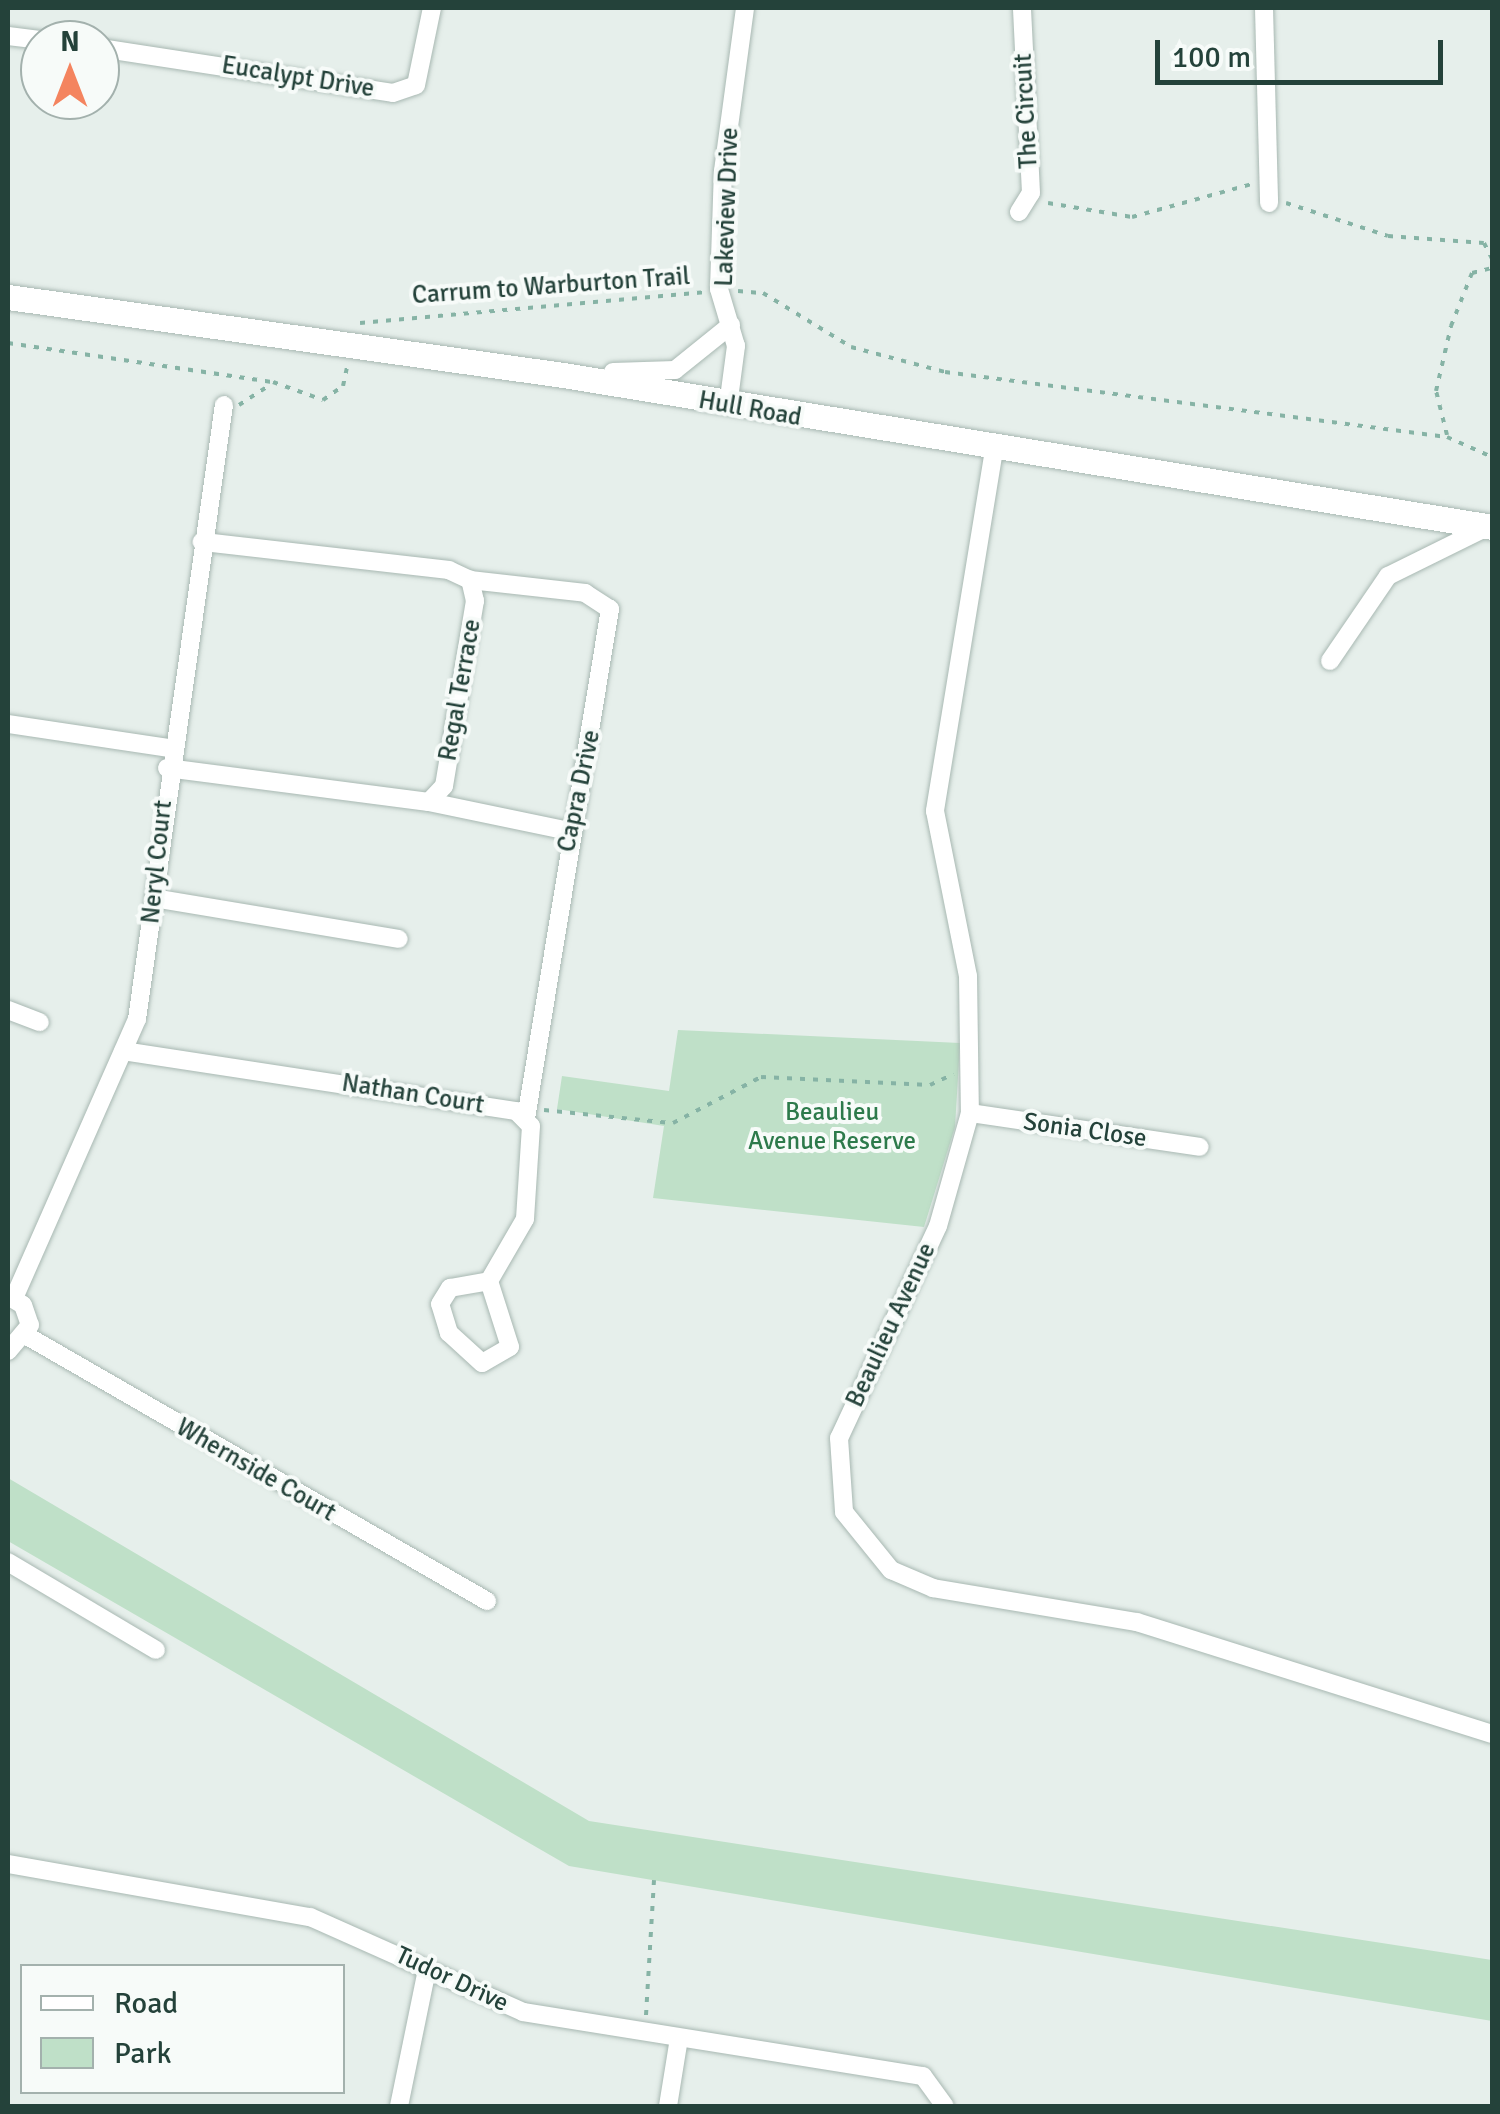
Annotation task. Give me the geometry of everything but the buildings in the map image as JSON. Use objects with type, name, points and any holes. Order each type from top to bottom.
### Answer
[{"type":"main road","name":"Hull Road","points":[[8,297],[563,375],[994,450],[1491,526]]},
{"type":"street","name":"Eucalypt Drive","points":[[120,51],[394,93],[416,85],[432,8]]},
{"type":"street","name":"Lakeview Drive","points":[[728,406],[732,325],[719,289],[745,8]]},
{"type":"street","name":"The Circuit","points":[[1020,212],[1031,193],[1022,8]]},
{"type":"street","points":[[1264,8],[1269,203]]},
{"type":"street","points":[[563,375],[661,374],[732,325]]},
{"type":"street","name":"Neryl Court","points":[[11,1297],[137,1019],[169,748],[224,405]]},
{"type":"street","name":"Beaulieu Avenue","points":[[994,450],[935,811],[968,976],[974,1066],[970,1113],[938,1226],[839,1438],[838,1482],[858,1537],[892,1570],[933,1588],[1136,1622],[1492,1734]]},
{"type":"street","points":[[1330,661],[1388,576],[1491,526]]},
{"type":"street","points":[[202,542],[470,580]]},
{"type":"street","name":"Regal Terrace","points":[[429,802],[444,786],[475,602],[470,580]]},
{"type":"street","name":"Capra Drive","points":[[470,580],[585,593],[610,609],[579,816],[569,830],[526,1118]]},
{"type":"street","points":[[8,724],[169,748]]},
{"type":"street","points":[[167,768],[429,802],[569,830]]},
{"type":"street","points":[[154,898],[399,939]]},
{"type":"street","points":[[8,1010],[40,1022]]},
{"type":"street","name":"Nathan Court","points":[[123,1051],[526,1118]]},
{"type":"street","name":"Sonia Close","points":[[970,1113],[1199,1146]]},
{"type":"street","points":[[489,1281],[510,1347],[482,1363],[449,1334],[440,1304],[450,1288],[489,1281],[522,1236],[526,1118]]},
{"type":"street","points":[[8,1351],[27,1336],[28,1314],[11,1297]]},
{"type":"street","name":"Whernside Court","points":[[27,1336],[487,1601]]},
{"type":"street","points":[[8,1562],[156,1650]]},
{"type":"street","name":"Tudor Drive","points":[[8,1864],[310,1917],[524,2012],[923,2076],[945,2106]]},
{"type":"street","points":[[399,2106],[427,1970]]},
{"type":"street","points":[[668,2106],[679,2038]]},
{"type":"path","points":[[1447,437],[1436,390],[1452,326],[1472,272],[1492,268]]},
{"type":"path","name":"Carrum to Warburton Trail","points":[[348,346],[352,325],[377,318],[719,289],[763,293],[817,333],[945,372],[1447,437],[1492,457]]},
{"type":"path","points":[[8,344],[272,382],[323,400],[343,386],[348,346]]},
{"type":"path","points":[[224,405],[248,405],[272,382]]},
{"type":"path","points":[[526,1118],[554,1106],[672,1123],[761,1077],[930,1085],[974,1066]]},
{"type":"path","points":[[645,2034],[654,1880]]},
{"type":"green space","name":"Beaulieu Avenue Reserve","points":[[678,1030],[960,1043],[955,1127],[924,1227],[653,1198],[664,1126],[557,1109],[562,1076],[669,1091]]},
{"type":"green space","points":[[8,1478],[589,1821],[1492,1960],[1492,2021],[569,1866],[8,1541]]}]
